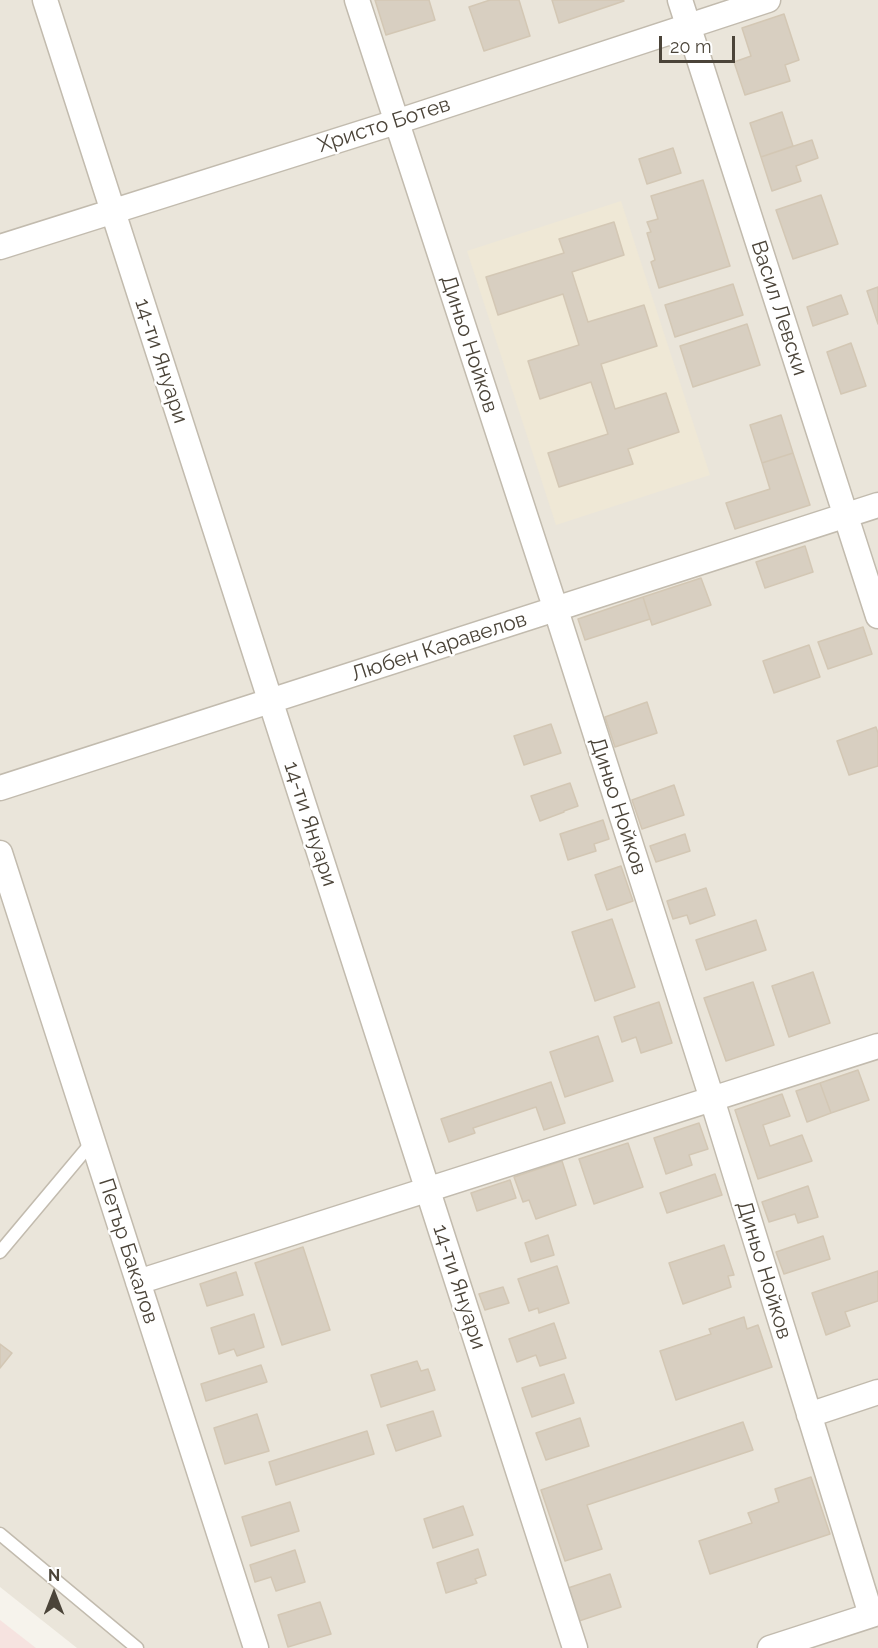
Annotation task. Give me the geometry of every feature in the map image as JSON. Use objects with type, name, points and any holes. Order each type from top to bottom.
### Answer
[{"type":"street","name":"14-ти Януари","points":[[45,0],[575,1648]]},
{"type":"street","name":"Диньо Нойков","points":[[357,0],[556,610],[712,1099],[809,1415],[874,1614]]},
{"type":"street","name":"Васил Левски","points":[[680,0],[878,616]]},
{"type":"street","name":"Христо Ботев","points":[[0,247],[396,122],[768,0]]},
{"type":"street","name":"Любен Каравелов","points":[[0,788],[878,505]]},
{"type":"street","name":"Петър Бакалов","points":[[0,853],[255,1648]]},
{"type":"street","points":[[138,1282],[878,1046]]},
{"type":"street","points":[[809,1415],[878,1392]]},
{"type":"street","points":[[770,1648],[874,1614]]},
{"type":"lane","points":[[0,1252],[93,1141]]},
{"type":"lane","points":[[0,1534],[137,1648]]},
{"type":"shaded area","points":[[0,0],[878,0],[878,1648],[77,1648],[0,1587]]},
{"type":"shaded area","points":[[621,201],[710,475],[556,525],[467,251]]},
{"type":"shaded area","points":[[0,1620],[36,1648],[0,1648]]},
{"type":"building","points":[[375,0],[429,0],[435,20],[386,35]]},
{"type":"building","points":[[490,0],[519,0],[530,36],[484,51],[469,7]]},
{"type":"building","points":[[552,0],[623,0],[624,1],[559,23]]},
{"type":"building","points":[[784,14],[799,60],[785,65],[790,81],[745,95],[734,62],[751,56],[742,28]]},
{"type":"building","points":[[782,112],[793,146],[761,157],[750,123]]},
{"type":"building","points":[[812,140],[818,158],[796,166],[801,181],[772,191],[761,157]]},
{"type":"building","points":[[673,148],[681,173],[647,184],[639,159]]},
{"type":"building","points":[[703,180],[730,266],[659,288],[651,262],[655,260],[647,233],[651,232],[647,222],[658,219],[651,196]]},
{"type":"building","points":[[821,195],[838,244],[793,259],[776,210]]},
{"type":"building","points":[[614,222],[624,255],[572,272],[588,322],[644,305],[657,346],[601,364],[615,409],[666,393],[679,432],[628,449],[633,464],[559,487],[548,453],[608,434],[591,382],[540,399],[528,361],[579,345],[563,294],[498,315],[486,277],[564,253],[559,239]]},
{"type":"building","points":[[733,284],[743,315],[675,337],[665,305]]},
{"type":"building","points":[[878,287],[878,324],[867,291]]},
{"type":"building","points":[[841,295],[848,314],[813,326],[807,307]]},
{"type":"building","points":[[747,324],[760,365],[693,387],[680,346]]},
{"type":"building","points":[[851,343],[866,386],[841,394],[827,352]]},
{"type":"building","points":[[781,415],[793,453],[762,463],[750,425]]},
{"type":"building","points":[[793,453],[810,505],[735,529],[726,503],[770,489],[762,463]]},
{"type":"building","points":[[805,546],[813,572],[765,588],[756,562]]},
{"type":"building","points":[[701,578],[711,605],[652,625],[643,597]]},
{"type":"building","points":[[643,597],[650,619],[585,640],[578,619]]},
{"type":"building","points":[[863,627],[872,654],[828,669],[818,642]]},
{"type":"building","points":[[809,645],[820,677],[774,693],[763,661]]},
{"type":"building","points":[[647,702],[657,733],[615,747],[605,717]]},
{"type":"building","points":[[551,724],[561,753],[524,765],[514,736]]},
{"type":"building","points":[[876,727],[878,766],[849,775],[837,741]]},
{"type":"building","points":[[570,783],[578,806],[540,821],[531,796]]},
{"type":"building","points":[[674,785],[684,815],[642,829],[632,800]]},
{"type":"building","points":[[603,820],[609,839],[594,844],[596,851],[568,860],[560,834]]},
{"type":"building","points":[[685,834],[690,851],[656,862],[650,846]]},
{"type":"building","points":[[621,866],[633,901],[607,910],[595,875]]},
{"type":"building","points":[[706,888],[715,915],[690,924],[687,915],[673,919],[667,901]]},
{"type":"building","points":[[612,919],[635,987],[595,1001],[572,932]]},
{"type":"building","points":[[756,920],[766,950],[706,970],[696,940]]},
{"type":"building","points":[[813,972],[830,1023],[789,1037],[772,986]]},
{"type":"building","points":[[753,982],[774,1045],[726,1061],[704,998]]},
{"type":"building","points":[[659,1002],[672,1043],[641,1053],[636,1037],[622,1042],[614,1017]]},
{"type":"building","points":[[598,1036],[613,1081],[565,1097],[550,1052]]},
{"type":"building","points":[[858,1070],[869,1100],[831,1113],[820,1083]]},
{"type":"building","points":[[551,1082],[565,1123],[544,1130],[536,1107],[473,1128],[475,1133],[449,1142],[441,1119]]},
{"type":"building","points":[[820,1083],[831,1113],[807,1122],[796,1091]]},
{"type":"building","points":[[782,1094],[790,1116],[763,1125],[770,1146],[802,1135],[812,1161],[758,1179],[735,1110]]},
{"type":"building","points":[[699,1123],[708,1149],[689,1155],[692,1165],[666,1174],[654,1138]]},
{"type":"building","points":[[628,1143],[643,1187],[594,1204],[579,1159]]},
{"type":"building","points":[[562,1161],[576,1205],[536,1219],[529,1200],[523,1202],[514,1177]]},
{"type":"building","points":[[715,1174],[722,1195],[667,1213],[660,1193]]},
{"type":"building","points":[[510,1180],[516,1198],[477,1211],[471,1193]]},
{"type":"building","points":[[808,1186],[818,1217],[798,1223],[795,1214],[769,1222],[762,1202]]},
{"type":"building","points":[[548,1235],[554,1255],[531,1262],[525,1243]]},
{"type":"building","points":[[823,1236],[830,1259],[784,1274],[776,1252]]},
{"type":"building","points":[[724,1245],[734,1275],[728,1276],[731,1287],[683,1304],[669,1263]]},
{"type":"building","points":[[303,1247],[330,1330],[282,1345],[255,1263]]},
{"type":"building","points":[[557,1266],[569,1303],[539,1313],[538,1308],[529,1311],[518,1279]]},
{"type":"building","points":[[878,1271],[878,1301],[845,1312],[850,1326],[826,1335],[812,1293]]},
{"type":"building","points":[[236,1272],[243,1295],[207,1306],[200,1284]]},
{"type":"building","points":[[503,1287],[509,1303],[485,1310],[479,1294]]},
{"type":"building","points":[[254,1314],[264,1347],[237,1356],[234,1349],[219,1354],[211,1328]]},
{"type":"building","points":[[744,1317],[747,1329],[758,1325],[772,1367],[676,1400],[660,1351],[711,1334],[709,1329]]},
{"type":"building","points":[[554,1323],[566,1358],[540,1366],[536,1355],[517,1362],[509,1339]]},
{"type":"building","points":[[0,1344],[12,1353],[0,1368]]},
{"type":"building","points":[[417,1361],[421,1371],[428,1369],[435,1390],[381,1407],[371,1375]]},
{"type":"building","points":[[261,1365],[267,1382],[206,1401],[201,1384]]},
{"type":"building","points":[[564,1374],[574,1403],[532,1417],[522,1388]]},
{"type":"building","points":[[433,1411],[441,1436],[396,1451],[387,1425]]},
{"type":"building","points":[[257,1414],[269,1451],[225,1464],[214,1428]]},
{"type":"building","points":[[580,1418],[589,1446],[546,1460],[536,1433]]},
{"type":"building","points":[[743,1422],[753,1450],[587,1505],[602,1549],[565,1561],[541,1490]]},
{"type":"building","points":[[367,1431],[374,1454],[276,1485],[269,1462]]},
{"type":"building","points":[[811,1477],[830,1534],[710,1574],[699,1541],[752,1523],[748,1513],[779,1502],[775,1489]]},
{"type":"building","points":[[290,1502],[299,1531],[251,1546],[242,1517]]},
{"type":"building","points":[[463,1506],[473,1535],[433,1548],[424,1519]]},
{"type":"building","points":[[478,1549],[486,1575],[475,1579],[477,1583],[446,1593],[437,1563]]},
{"type":"building","points":[[295,1550],[305,1582],[276,1591],[271,1577],[255,1582],[250,1565]]},
{"type":"building","points":[[610,1574],[621,1607],[579,1621],[568,1588]]},
{"type":"building","points":[[320,1602],[331,1634],[288,1647],[278,1615]]}]
